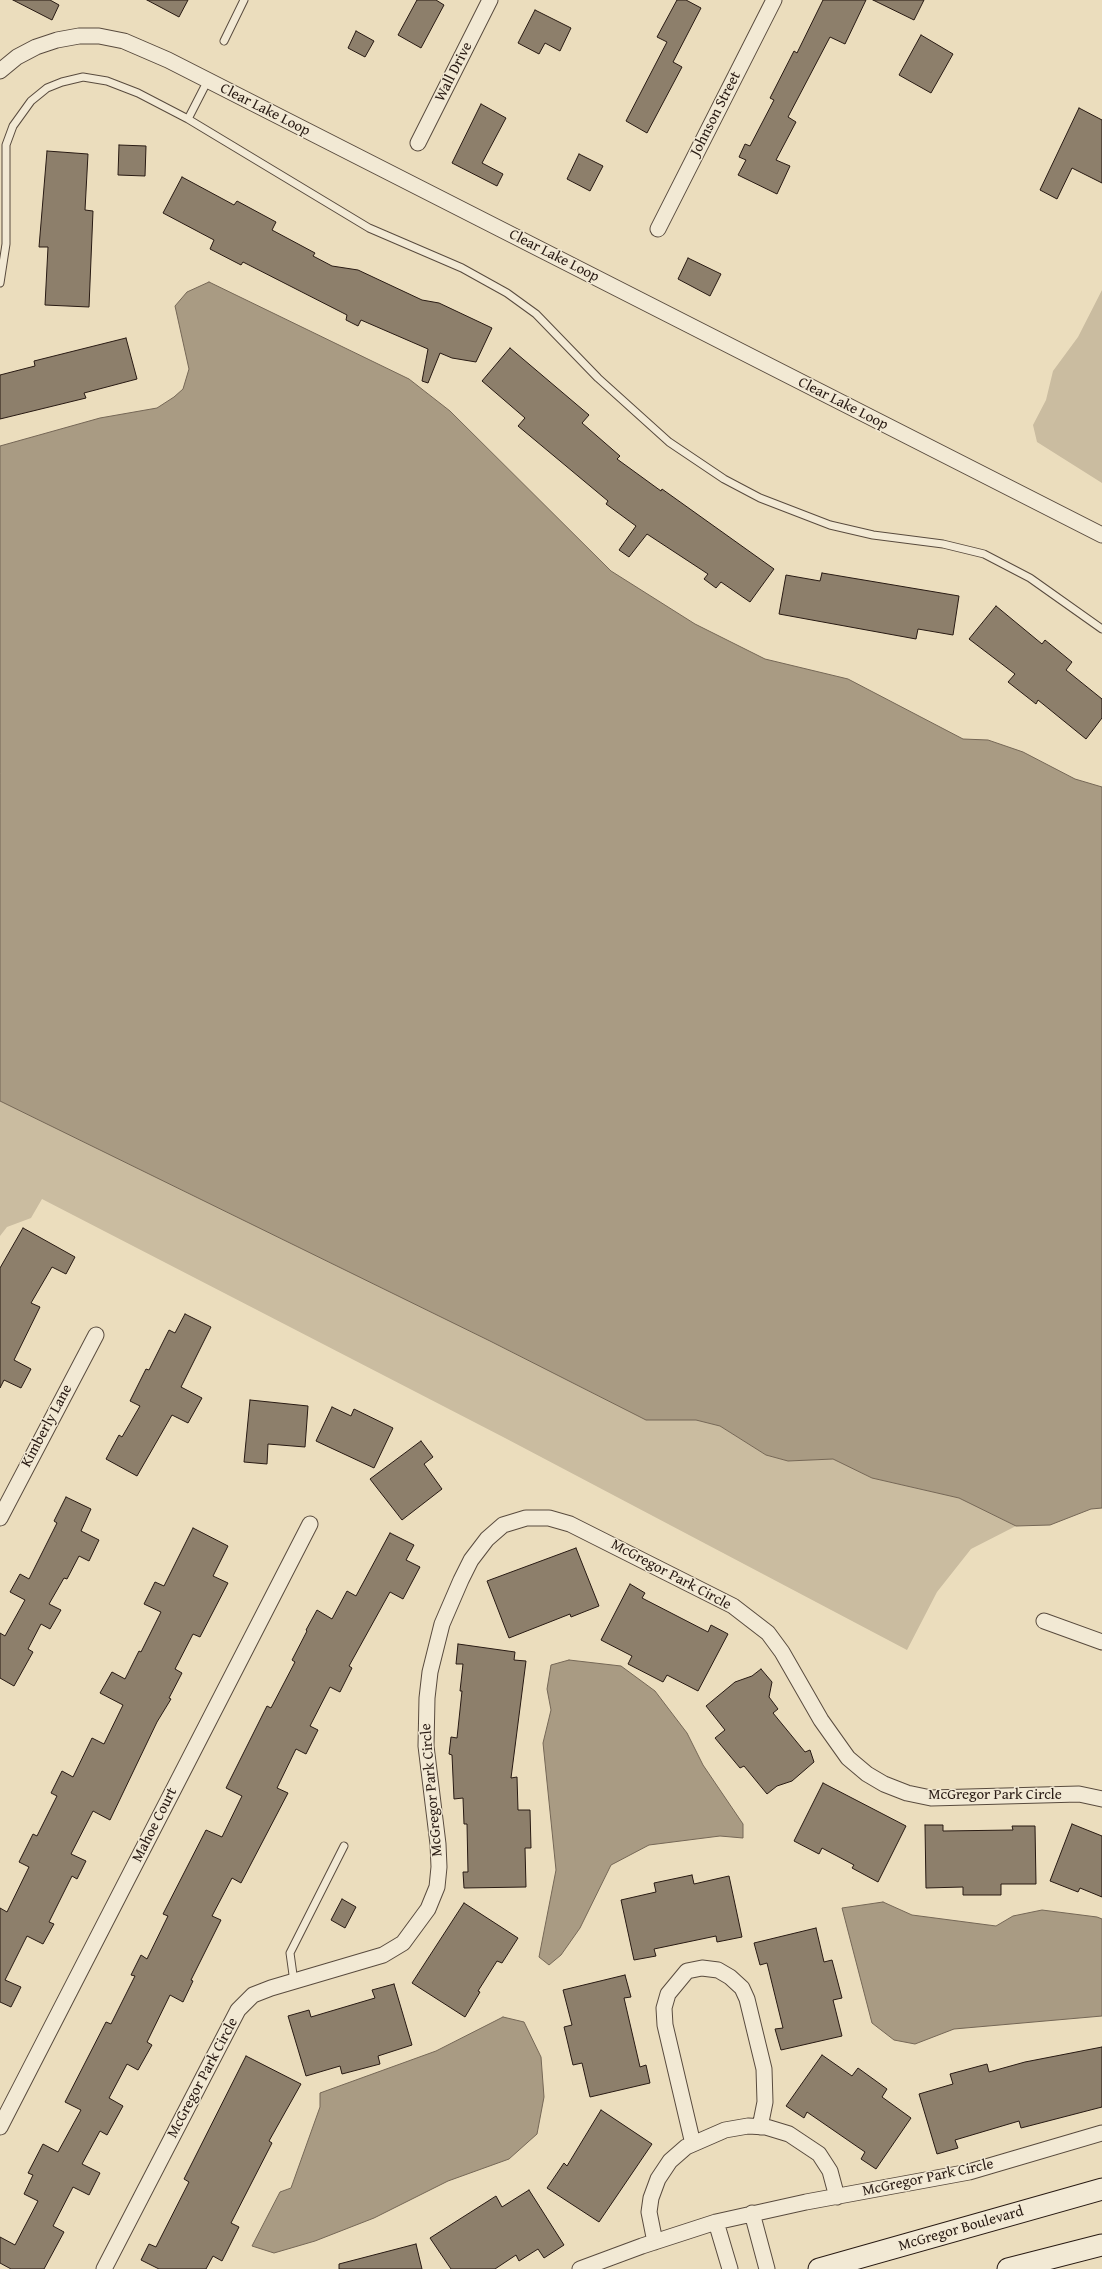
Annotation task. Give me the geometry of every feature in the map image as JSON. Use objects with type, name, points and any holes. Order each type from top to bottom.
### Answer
[{"type":"main road","name":"McGregor Boulevard","points":[[819,2269],[1102,2189]]},
{"type":"main road","points":[[1008,2269],[1102,2245]]},
{"type":"street","name":"Wall Drive","points":[[418,143],[490,0]]},
{"type":"street","name":"Johnson Street","points":[[658,229],[774,0]]},
{"type":"street","name":"Clear Lake Loop","points":[[0,71],[17,57],[36,47],[79,36],[99,36],[124,41],[208,80],[1102,535]]},
{"type":"street","name":"Kimberly Lane","points":[[0,1518],[96,1335]]},
{"type":"street","name":"McGregor Park Circle","points":[[104,2269],[238,2010],[253,1996],[383,1955],[403,1943],[428,1909],[437,1887],[439,1867],[438,1844],[426,1746],[427,1698],[436,1648],[442,1624],[471,1560],[487,1539],[503,1525],[526,1518],[549,1518],[570,1524],[713,1595],[751,1619],[768,1633],[782,1652],[821,1720],[848,1758],[867,1774],[884,1784],[907,1793],[931,1798],[1078,1794],[1102,1798]]},
{"type":"street","name":"Mahoe Court","points":[[0,2127],[310,1524]]},
{"type":"street","points":[[1044,1621],[1102,1642]]},
{"type":"street","points":[[693,2144],[665,2026],[664,2008],[668,1994],[687,1971],[702,1968],[718,1970],[730,1977],[742,1988],[747,1999],[764,2069],[765,2102],[760,2127]]},
{"type":"street","points":[[655,2242],[649,2212],[651,2198],[658,2179],[670,2161],[686,2147],[725,2130],[748,2126],[760,2127],[788,2134],[819,2154],[830,2171],[837,2197]]},
{"type":"street","name":"McGregor Park Circle","points":[[580,2269],[716,2222],[752,2213],[969,2172],[1102,2133]]},
{"type":"street","points":[[752,2213],[767,2269]]},
{"type":"street","points":[[716,2222],[730,2269]]},
{"type":"lane","points":[[224,41],[244,0]]},
{"type":"lane","points":[[0,283],[6,244],[6,145],[13,126],[31,101],[54,85],[82,77],[107,81],[138,93],[188,119],[369,228],[462,268],[507,293],[536,314],[598,378],[669,442],[724,479],[760,498],[830,525],[873,535],[943,544],[984,554],[1030,578],[1102,629]]},
{"type":"lane","points":[[188,119],[208,80]]},
{"type":"lane","points":[[294,1982],[290,1953],[344,1846]]},
{"type":"shaded area","points":[[209,282],[409,379],[450,411],[611,571],[695,624],[765,659],[848,679],[963,739],[988,740],[1023,752],[1075,779],[1102,787],[1102,1508],[1091,1509],[1050,1525],[1016,1526],[959,1498],[872,1478],[833,1459],[788,1461],[766,1455],[720,1426],[696,1420],[646,1420],[490,1341],[0,1101],[0,446],[100,418],[157,408],[174,397],[183,389],[189,369],[175,306],[187,292]]},
{"type":"shaded area","points":[[1102,290],[1102,483],[1037,442],[1033,425],[1046,400],[1053,371],[1078,337]]},
{"type":"shaded area","points":[[0,1101],[490,1341],[646,1420],[696,1420],[720,1426],[766,1455],[788,1461],[833,1459],[872,1478],[959,1498],[1016,1526],[971,1549],[937,1592],[907,1650],[505,1438],[42,1199],[31,1218],[7,1227],[0,1236]]},
{"type":"shaded area","points":[[569,1660],[621,1666],[655,1691],[687,1733],[703,1765],[743,1824],[743,1838],[720,1836],[649,1845],[611,1865],[580,1928],[561,1955],[549,1965],[539,1957],[556,1870],[543,1743],[551,1710],[547,1689],[551,1665]]},
{"type":"shaded area","points":[[883,1902],[912,1915],[996,1926],[1013,1916],[1042,1910],[1097,1917],[1102,1919],[1102,2016],[954,2029],[915,2044],[894,2040],[872,2023],[842,1908]]},
{"type":"shaded area","points":[[503,2017],[524,2022],[541,2057],[544,2097],[537,2134],[509,2159],[448,2181],[374,2218],[315,2241],[274,2253],[252,2246],[280,2192],[291,2188],[320,2107],[320,2093],[436,2051]]},
{"type":"building","points":[[13,0],[50,0],[59,5],[52,20]]},
{"type":"building","points":[[147,0],[188,0],[179,17]]},
{"type":"building","points":[[417,0],[436,0],[444,5],[421,48],[398,35]]},
{"type":"building","points":[[677,0],[686,0],[701,8],[673,62],[682,67],[647,133],[626,121],[667,42],[657,37]]},
{"type":"building","points":[[823,0],[866,0],[845,44],[830,37],[788,117],[796,122],[776,160],[790,166],[777,194],[738,175],[746,160],[739,157],[745,144],[750,146],[774,100],[770,98],[794,51],[797,53]]},
{"type":"building","points":[[873,0],[924,0],[914,20]]},
{"type":"building","points":[[535,10],[571,28],[560,51],[545,43],[539,54],[518,43]]},
{"type":"building","points":[[356,31],[374,41],[365,57],[348,48]]},
{"type":"building","points":[[921,35],[953,54],[931,93],[899,75]]},
{"type":"building","points":[[481,104],[506,118],[482,163],[503,174],[497,186],[452,163]]},
{"type":"building","points":[[1079,108],[1102,120],[1102,183],[1072,168],[1057,199],[1040,190]]},
{"type":"building","points":[[119,145],[146,146],[145,176],[118,175]]},
{"type":"building","points":[[47,151],[88,154],[85,210],[93,211],[89,307],[45,305],[48,247],[39,247]]},
{"type":"building","points":[[579,154],[603,166],[590,191],[567,179]]},
{"type":"building","points":[[182,177],[234,205],[237,201],[276,222],[272,230],[315,253],[313,256],[332,266],[358,270],[422,300],[439,303],[492,328],[476,362],[452,358],[440,353],[428,383],[422,381],[428,349],[361,320],[358,326],[346,320],[347,315],[243,262],[241,265],[210,249],[214,240],[163,213]]},
{"type":"building","points":[[688,258],[721,274],[710,296],[678,279]]},
{"type":"building","points":[[126,338],[137,379],[84,393],[86,398],[0,419],[0,375],[35,366],[34,361]]},
{"type":"building","points":[[510,348],[589,415],[582,423],[620,456],[617,459],[661,491],[662,489],[774,569],[750,602],[721,582],[716,588],[704,579],[708,574],[647,534],[629,557],[619,550],[636,526],[606,504],[608,501],[518,426],[525,418],[482,381]]},
{"type":"building","points":[[822,573],[959,596],[953,635],[918,629],[916,639],[779,614],[786,575],[820,581]]},
{"type":"building","points":[[996,606],[1042,644],[1045,640],[1072,662],[1066,670],[1102,699],[1102,718],[1086,739],[1038,700],[1036,704],[1008,682],[1015,674],[969,639]]},
{"type":"building","points":[[23,1228],[75,1257],[66,1274],[52,1267],[31,1303],[40,1307],[14,1360],[31,1369],[21,1388],[4,1380],[0,1388],[0,1268]]},
{"type":"building","points":[[185,1314],[211,1327],[181,1387],[202,1398],[188,1423],[172,1415],[137,1476],[106,1459],[119,1435],[122,1437],[140,1406],[130,1401],[146,1369],[149,1370],[169,1330],[175,1333]]},
{"type":"building","points":[[250,1400],[308,1406],[305,1447],[268,1444],[267,1464],[244,1462]]},
{"type":"building","points":[[332,1407],[351,1416],[354,1409],[393,1428],[374,1468],[316,1441]]},
{"type":"building","points":[[421,1441],[433,1457],[424,1464],[442,1489],[402,1520],[370,1479]]},
{"type":"building","points":[[66,1497],[91,1509],[81,1531],[99,1540],[89,1561],[79,1556],[67,1579],[64,1578],[49,1604],[61,1610],[50,1629],[41,1624],[28,1649],[33,1652],[14,1686],[0,1678],[0,1633],[5,1636],[25,1600],[10,1592],[20,1574],[29,1579],[57,1523],[54,1521]]},
{"type":"building","points":[[193,1528],[228,1546],[213,1576],[228,1583],[200,1637],[193,1634],[175,1669],[182,1673],[169,1698],[171,1699],[157,1722],[110,1820],[93,1811],[71,1854],[86,1861],[77,1879],[72,1876],[49,1922],[54,1924],[43,1944],[27,1936],[5,1980],[21,1987],[11,2007],[0,2002],[0,1908],[7,1912],[29,1867],[19,1862],[33,1834],[37,1836],[57,1796],[51,1793],[62,1771],[73,1777],[92,1738],[104,1744],[123,1705],[100,1693],[112,1672],[125,1679],[139,1651],[141,1652],[161,1612],[144,1604],[155,1582],[164,1586]]},
{"type":"building","points":[[390,1533],[414,1545],[406,1560],[420,1567],[403,1599],[390,1592],[349,1666],[352,1668],[340,1692],[330,1687],[310,1726],[318,1730],[306,1754],[296,1749],[277,1788],[288,1793],[241,1883],[232,1878],[212,1916],[221,1920],[191,1980],[193,1981],[183,2002],[170,1995],[147,2042],[152,2045],[138,2070],[127,2064],[109,2098],[123,2106],[107,2135],[100,2131],[82,2164],[100,2173],[89,2195],[73,2187],[53,2226],[64,2232],[44,2269],[11,2269],[0,2263],[0,2237],[15,2245],[38,2201],[24,2194],[33,2175],[28,2173],[43,2144],[58,2152],[81,2110],[65,2102],[106,2022],[111,2024],[135,1976],[131,1975],[141,1955],[147,1959],[168,1916],[163,1914],[206,1830],[222,1837],[242,1796],[226,1788],[267,1706],[271,1708],[295,1662],[292,1660],[307,1631],[306,1630],[317,1610],[332,1619],[347,1591],[356,1596]]},
{"type":"building","points":[[576,1548],[599,1606],[571,1617],[570,1614],[509,1638],[487,1581]]},
{"type":"building","points":[[630,1584],[645,1593],[642,1598],[708,1632],[711,1625],[728,1634],[698,1691],[667,1675],[663,1682],[628,1664],[632,1656],[601,1640]]},
{"type":"building","points":[[458,1644],[515,1652],[514,1660],[526,1661],[511,1778],[517,1777],[518,1810],[530,1810],[531,1848],[525,1848],[526,1887],[464,1888],[463,1872],[468,1872],[467,1824],[464,1824],[463,1798],[454,1799],[452,1755],[449,1754],[451,1737],[457,1738],[462,1691],[460,1691],[463,1664],[456,1664]]},
{"type":"building","points":[[761,1669],[772,1682],[769,1697],[778,1709],[773,1713],[805,1752],[810,1750],[814,1762],[792,1781],[777,1786],[767,1794],[744,1766],[740,1768],[715,1738],[725,1730],[706,1706],[735,1682],[752,1676]]},
{"type":"building","points":[[823,1783],[906,1826],[878,1882],[852,1868],[854,1865],[822,1848],[819,1854],[794,1841]]},
{"type":"building","points":[[1072,1824],[1102,1836],[1102,1897],[1080,1888],[1078,1892],[1050,1881]]},
{"type":"building","points":[[925,1825],[943,1825],[943,1831],[1013,1830],[1012,1826],[1035,1826],[1036,1884],[1001,1884],[1001,1895],[963,1895],[963,1887],[926,1888]]},
{"type":"building","points":[[692,1875],[694,1884],[729,1876],[742,1937],[717,1942],[716,1936],[654,1949],[656,1956],[634,1960],[621,1900],[656,1892],[654,1883]]},
{"type":"building","points":[[342,1899],[356,1907],[345,1928],[331,1920]]},
{"type":"building","points":[[464,1903],[518,1938],[502,1963],[497,1961],[478,1991],[480,1992],[465,2017],[412,1983]]},
{"type":"building","points":[[816,1928],[824,1962],[832,1960],[842,1998],[833,2000],[842,2036],[781,2050],[775,2029],[783,2028],[767,1963],[760,1965],[754,1943]]},
{"type":"building","points":[[625,1975],[631,1997],[624,1998],[640,2067],[646,2065],[650,2083],[590,2097],[582,2063],[573,2065],[564,2027],[572,2025],[563,1990]]},
{"type":"building","points":[[394,1984],[412,2045],[378,2056],[380,2064],[342,2074],[340,2066],[306,2076],[288,2016],[309,2010],[311,2017],[375,1998],[372,1990]]},
{"type":"building","points":[[1102,2047],[1102,2107],[1021,2128],[1019,2121],[955,2140],[958,2148],[937,2154],[919,2094],[953,2084],[950,2074],[987,2064],[989,2072],[1025,2062]]},
{"type":"building","points":[[822,2055],[852,2076],[858,2068],[887,2089],[882,2097],[911,2118],[876,2169],[861,2159],[865,2152],[807,2112],[804,2118],[786,2106]]},
{"type":"building","points":[[246,2056],[301,2084],[269,2141],[272,2143],[231,2223],[239,2227],[222,2261],[213,2256],[206,2269],[159,2269],[141,2260],[149,2244],[156,2247],[189,2182],[184,2179]]},
{"type":"building","points":[[601,2110],[652,2144],[599,2222],[547,2188],[564,2163],[567,2166]]},
{"type":"building","points":[[529,2190],[564,2245],[544,2258],[538,2249],[519,2261],[516,2255],[495,2269],[451,2269],[430,2238],[496,2196],[502,2207]]},
{"type":"building","points":[[416,2244],[422,2269],[339,2269],[339,2264]]}]
